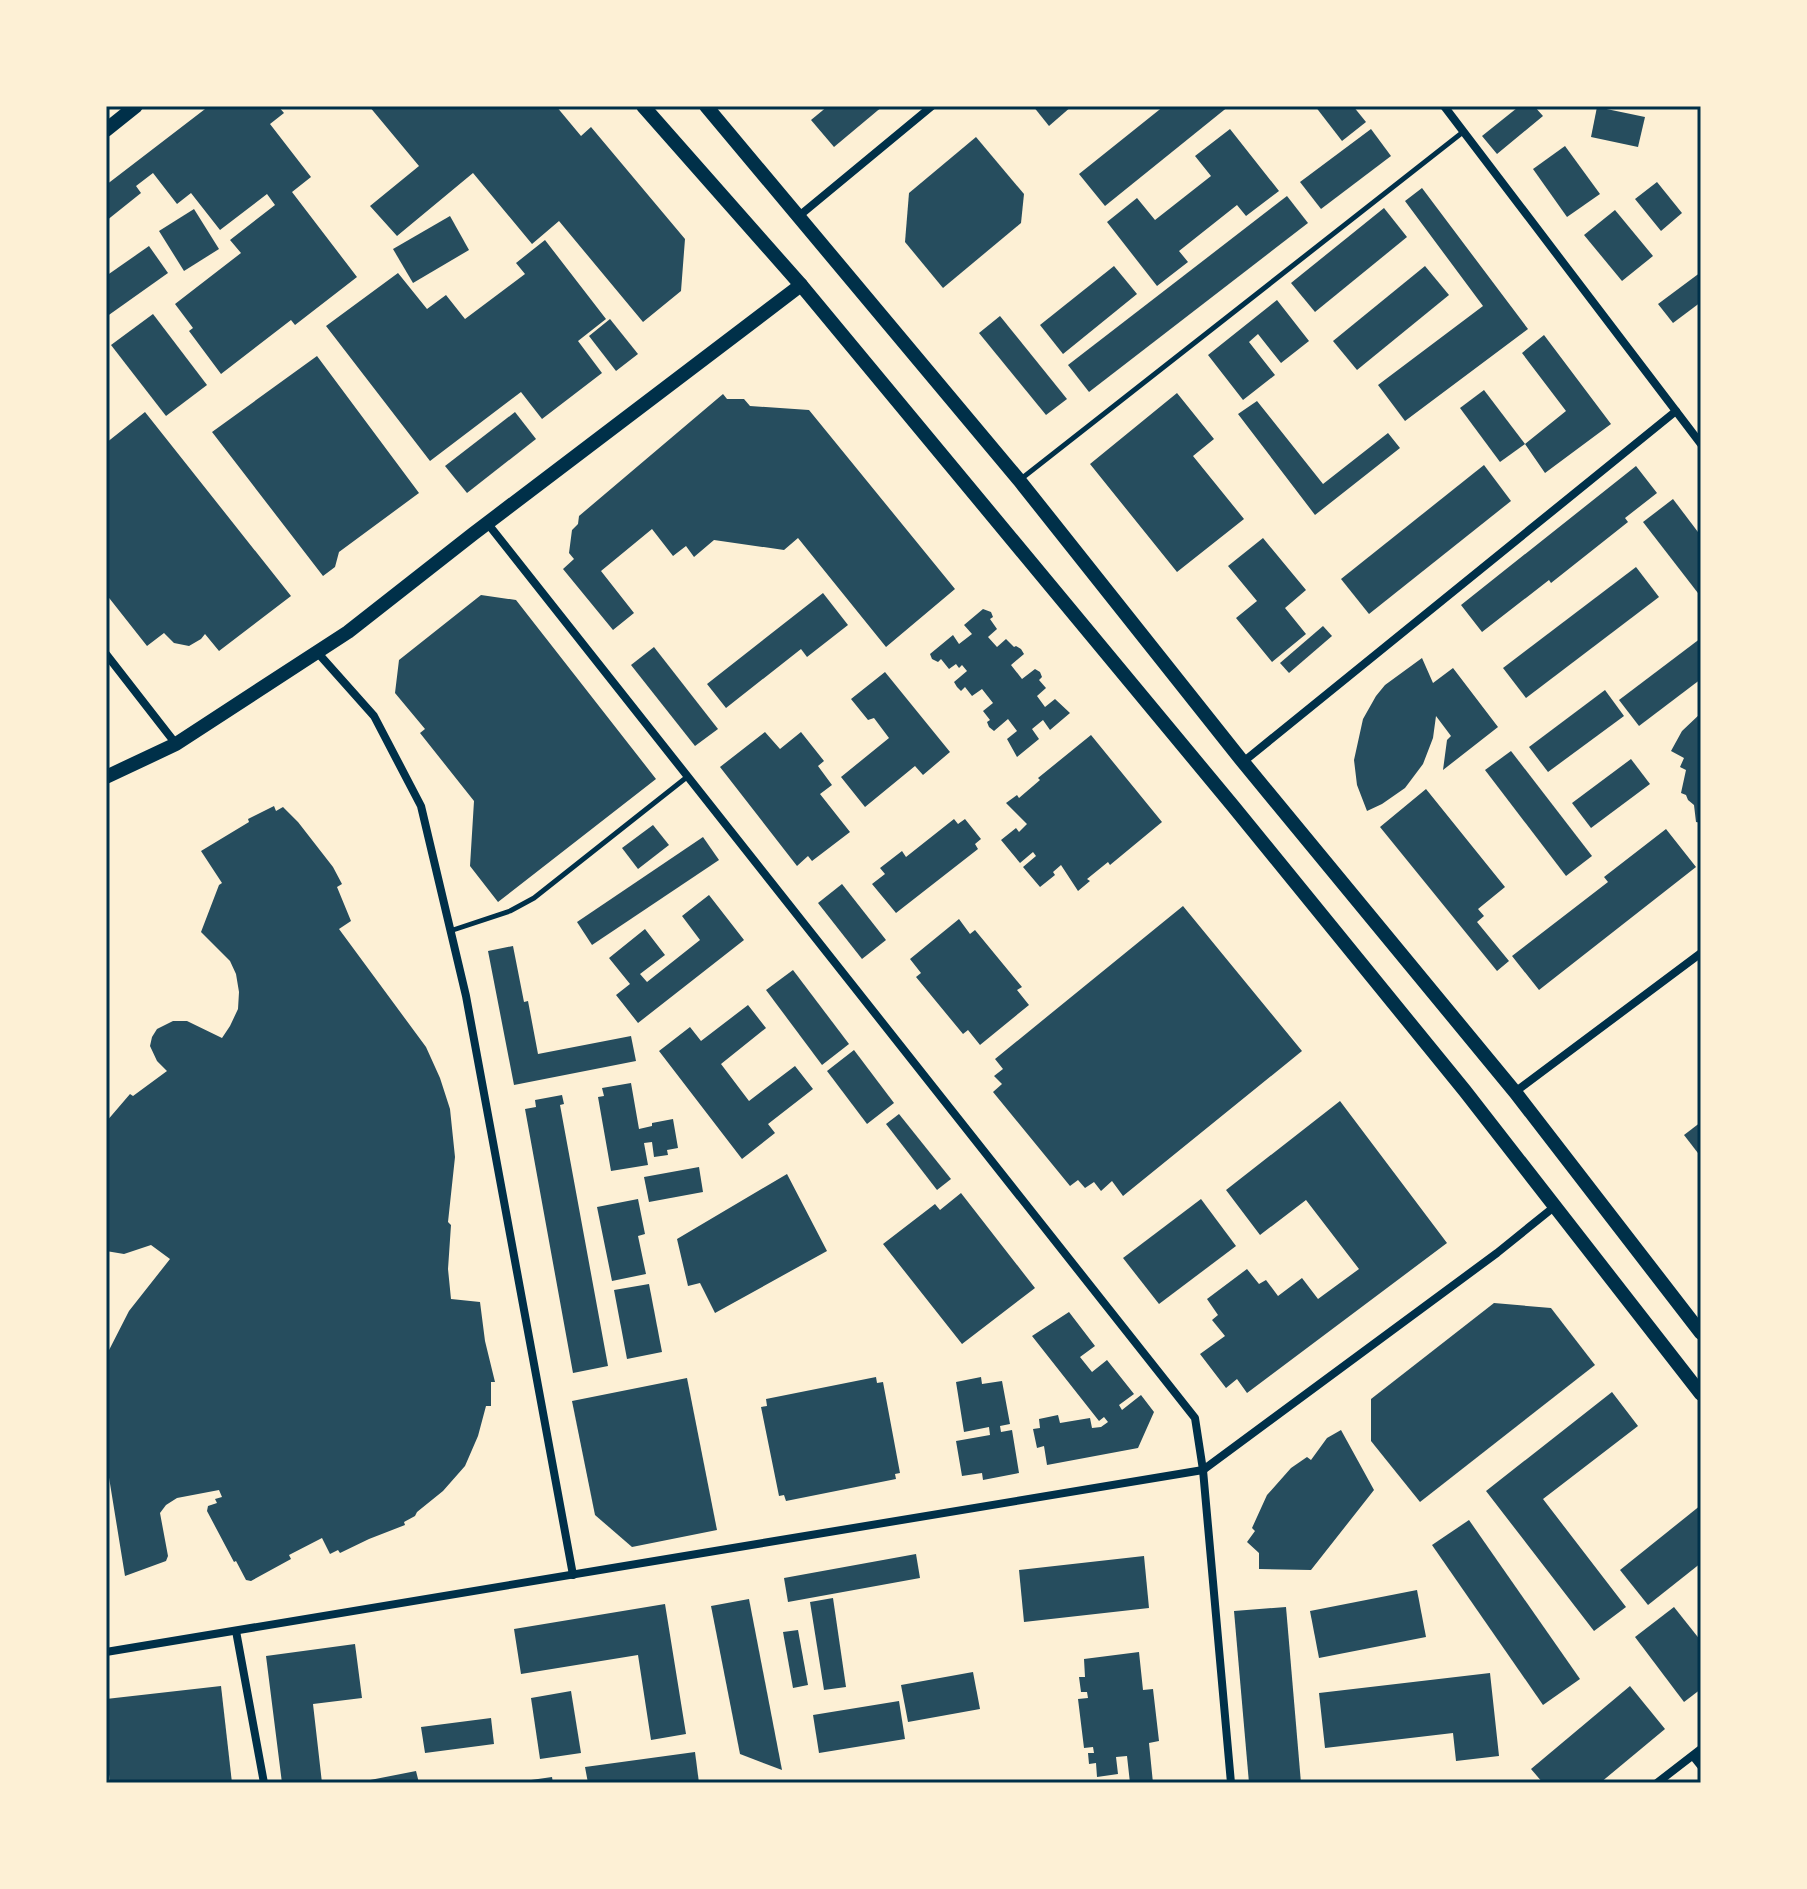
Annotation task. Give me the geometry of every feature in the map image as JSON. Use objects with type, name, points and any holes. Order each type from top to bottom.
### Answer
[{"type":"main road","points":[[106,130],[136,106]]},
{"type":"main road","points":[[643,106],[801,285],[1233,806],[1465,1091],[1701,1394]]},
{"type":"main road","points":[[706,106],[1019,480],[1243,762],[1515,1092],[1701,1333]]},
{"type":"main road","points":[[106,777],[176,744],[348,632],[801,285]]},
{"type":"street","points":[[799,216],[932,106]]},
{"type":"street","points":[[1444,106],[1701,444]]},
{"type":"street","points":[[1243,762],[1676,411]]},
{"type":"street","points":[[488,524],[1195,1418],[1203,1470],[1231,1783]]},
{"type":"street","points":[[317,652],[374,716],[421,806],[466,996],[573,1575]]},
{"type":"street","points":[[106,654],[176,744]]},
{"type":"street","points":[[1515,1092],[1701,953]]},
{"type":"street","points":[[106,1652],[1203,1470],[1497,1253],[1554,1207]]},
{"type":"street","points":[[236,1631],[264,1783]]},
{"type":"street","points":[[1657,1783],[1701,1749]]},
{"type":"street","points":[[1693,1756],[1701,1766]]},
{"type":"lane","points":[[1019,480],[1464,131]]},
{"type":"lane","points":[[450,931],[510,911],[534,898],[688,776]]},
{"type":"building","points":[[209,106],[278,106],[284,113],[270,124],[311,177],[292,192],[357,277],[295,325],[291,320],[221,374],[189,331],[193,328],[175,304],[241,253],[230,240],[275,205],[267,194],[220,230],[191,193],[177,204],[153,173],[136,186],[141,193],[106,221],[106,185]]},
{"type":"building","points":[[369,106],[556,106],[581,136],[591,127],[685,239],[681,291],[643,322],[559,221],[532,244],[473,173],[397,236],[370,206],[419,166]]},
{"type":"building","points":[[828,106],[883,106],[834,147],[811,120]]},
{"type":"building","points":[[1033,106],[1072,106],[1049,126]]},
{"type":"building","points":[[1164,106],[1229,106],[1105,206],[1079,174]]},
{"type":"building","points":[[1315,106],[1353,106],[1366,122],[1342,141]]},
{"type":"building","points":[[1515,106],[1534,106],[1543,116],[1497,154],[1482,136],[1517,108]]},
{"type":"building","points":[[1597,107],[1645,117],[1638,147],[1591,137]]},
{"type":"building","points":[[1230,129],[1279,191],[1246,216],[1237,205],[1179,251],[1188,262],[1157,286],[1107,222],[1137,198],[1155,220],[1211,176],[1195,156]]},
{"type":"building","points":[[1371,129],[1391,156],[1321,209],[1300,182]]},
{"type":"building","points":[[976,137],[1024,194],[1021,223],[943,288],[905,242],[909,193]]},
{"type":"building","points":[[1565,146],[1600,194],[1567,217],[1533,169]]},
{"type":"building","points":[[1657,182],[1682,213],[1661,231],[1635,199]]},
{"type":"building","points":[[1422,188],[1528,329],[1405,421],[1378,385],[1483,306],[1405,201]]},
{"type":"building","points":[[1287,196],[1308,223],[1089,392],[1068,365]]},
{"type":"building","points":[[1384,208],[1407,237],[1315,312],[1291,283]]},
{"type":"building","points":[[194,209],[219,249],[184,271],[159,231]]},
{"type":"building","points":[[1615,210],[1653,256],[1622,281],[1584,235]]},
{"type":"building","points":[[450,216],[469,250],[413,283],[393,249]]},
{"type":"building","points":[[545,240],[606,319],[578,341],[602,373],[542,419],[521,392],[430,461],[326,326],[398,273],[427,309],[446,295],[465,319],[525,274],[516,263]]},
{"type":"building","points":[[149,246],[168,273],[106,317],[106,276]]},
{"type":"building","points":[[1114,266],[1137,294],[1063,354],[1040,325]]},
{"type":"building","points":[[1425,266],[1449,295],[1357,370],[1333,341]]},
{"type":"building","points":[[1701,272],[1701,302],[1673,323],[1658,304]]},
{"type":"building","points":[[1277,300],[1309,341],[1281,363],[1258,334],[1249,342],[1275,375],[1243,400],[1208,355]]},
{"type":"building","points":[[153,314],[207,385],[166,416],[111,345]]},
{"type":"building","points":[[1000,316],[1067,399],[1046,415],[979,333]]},
{"type":"building","points":[[610,319],[638,354],[616,371],[589,336]]},
{"type":"building","points":[[1544,335],[1611,424],[1545,473],[1525,444],[1566,411],[1522,353]]},
{"type":"building","points":[[317,356],[419,493],[339,552],[335,567],[323,576],[212,432]]},
{"type":"building","points":[[1484,390],[1525,444],[1500,462],[1460,408]]},
{"type":"building","points":[[1177,393],[1214,439],[1193,456],[1244,519],[1177,572],[1090,464]]},
{"type":"building","points":[[723,394],[727,399],[744,399],[750,406],[809,410],[955,589],[886,647],[798,538],[784,550],[714,540],[694,557],[686,546],[673,556],[652,529],[601,571],[634,613],[613,630],[563,569],[574,559],[569,553],[572,530],[578,524],[579,516]]},
{"type":"building","points":[[1257,401],[1323,484],[1388,433],[1400,448],[1315,515],[1238,414]]},
{"type":"building","points":[[145,412],[291,596],[219,651],[205,634],[189,646],[174,643],[164,633],[147,646],[106,594],[106,443]]},
{"type":"building","points":[[515,412],[536,439],[467,493],[445,466]]},
{"type":"building","points":[[1484,465],[1511,501],[1369,614],[1341,579]]},
{"type":"building","points":[[1636,466],[1657,493],[1625,518],[1628,522],[1482,632],[1461,605]]},
{"type":"building","points":[[1673,499],[1701,536],[1701,597],[1643,522]]},
{"type":"building","points":[[1263,538],[1306,590],[1285,608],[1306,634],[1272,662],[1236,618],[1257,601],[1228,566]]},
{"type":"building","points":[[1636,567],[1659,597],[1526,698],[1503,668]]},
{"type":"building","points":[[823,593],[848,625],[807,657],[801,649],[726,708],[707,684]]},
{"type":"building","points":[[481,595],[516,600],[656,779],[498,902],[470,866],[474,801],[420,733],[425,729],[395,693],[399,660]]},
{"type":"building","points":[[983,609],[991,612],[993,617],[990,619],[997,629],[988,637],[997,647],[1006,639],[1024,654],[1011,665],[1022,679],[1035,669],[1040,672],[1042,677],[1039,680],[1046,688],[1037,696],[1045,707],[1055,699],[1070,713],[1050,730],[1043,720],[1032,729],[1039,739],[1017,757],[1007,739],[1017,731],[1008,719],[994,731],[989,727],[987,722],[990,720],[983,711],[993,703],[982,689],[972,696],[965,687],[961,691],[954,682],[967,671],[962,665],[959,668],[956,664],[949,669],[941,659],[938,662],[930,654],[953,635],[959,644],[972,634],[964,625]]},
{"type":"building","points":[[1323,626],[1332,636],[1289,673],[1280,663]]},
{"type":"building","points":[[1701,638],[1701,679],[1639,726],[1619,700]]},
{"type":"building","points":[[654,647],[718,729],[695,746],[631,665]]},
{"type":"building","points":[[1422,658],[1433,683],[1453,668],[1498,727],[1443,770],[1447,740],[1451,736],[1436,716],[1433,738],[1423,764],[1405,788],[1367,811],[1357,785],[1354,760],[1363,719],[1385,685]]},
{"type":"building","points":[[885,672],[950,752],[923,775],[915,766],[865,807],[841,777],[889,738],[874,718],[868,720],[851,699]]},
{"type":"building","points":[[1605,690],[1624,716],[1548,772],[1529,747]]},
{"type":"building","points":[[1701,713],[1701,823],[1696,822],[1694,805],[1681,793],[1686,770],[1680,767],[1684,758],[1671,751],[1682,731]]},
{"type":"building","points":[[765,732],[780,749],[801,732],[824,761],[818,766],[832,785],[820,794],[850,832],[812,861],[808,856],[797,866],[720,767]]},
{"type":"building","points":[[1091,735],[1162,822],[1110,865],[1108,862],[1087,879],[1090,881],[1078,891],[1061,865],[1053,872],[1055,875],[1040,887],[1023,867],[1036,856],[1033,852],[1020,863],[1001,840],[1016,828],[1019,832],[1027,824],[1006,803],[1017,795],[1019,798],[1040,780],[1038,778]]},
{"type":"building","points":[[1511,751],[1592,856],[1566,876],[1485,770]]},
{"type":"building","points":[[1631,759],[1650,784],[1591,828],[1572,803]]},
{"type":"building","points":[[1426,789],[1505,887],[1478,909],[1484,916],[1477,922],[1509,961],[1497,971],[1380,827]]},
{"type":"building","points":[[274,806],[276,811],[283,807],[298,822],[333,867],[342,884],[337,887],[351,921],[339,929],[426,1047],[440,1078],[450,1109],[455,1157],[448,1222],[451,1225],[448,1269],[451,1299],[480,1302],[495,1382],[491,1382],[491,1406],[486,1406],[465,1466],[443,1491],[404,1522],[405,1525],[340,1553],[338,1550],[330,1554],[322,1538],[289,1555],[291,1559],[251,1581],[246,1580],[234,1562],[207,1511],[208,1506],[217,1503],[215,1499],[222,1497],[219,1490],[177,1498],[166,1505],[160,1513],[168,1556],[166,1561],[125,1576],[106,1459],[106,1356],[129,1311],[170,1259],[151,1245],[124,1254],[106,1251],[106,1122],[130,1094],[133,1096],[167,1071],[157,1061],[150,1046],[157,1029],[173,1021],[187,1021],[222,1038],[230,1026],[238,1009],[236,974],[230,961],[201,932],[222,883],[201,851],[249,822],[248,819]]},
{"type":"building","points":[[954,819],[958,824],[965,819],[981,839],[975,844],[978,849],[896,913],[872,884],[885,874],[880,868],[902,851],[906,857]]},
{"type":"building","points":[[653,825],[669,845],[638,869],[622,848]]},
{"type":"building","points":[[1666,829],[1696,867],[1539,990],[1512,956],[1608,882],[1604,877]]},
{"type":"building","points":[[703,837],[719,860],[592,945],[577,922]]},
{"type":"building","points":[[842,884],[886,940],[862,959],[818,903]]},
{"type":"building","points":[[709,895],[744,940],[638,1023],[616,995],[630,984],[609,958],[645,929],[665,955],[640,974],[647,982],[700,940],[682,916]]},
{"type":"building","points":[[1183,906],[1302,1051],[1123,1196],[1112,1181],[1101,1191],[1094,1182],[1085,1188],[1078,1180],[1070,1186],[993,1092],[1002,1084],[994,1076],[1003,1069],[995,1059]]},
{"type":"building","points":[[959,919],[970,934],[975,930],[1022,987],[1017,990],[1029,1005],[980,1045],[968,1030],[963,1034],[916,977],[921,973],[910,959]]},
{"type":"building","points":[[513,946],[538,1054],[631,1036],[636,1061],[514,1085],[488,951]]},
{"type":"building","points":[[793,970],[849,1044],[822,1065],[766,990]]},
{"type":"building","points":[[748,1005],[766,1028],[721,1064],[749,1101],[795,1066],[813,1089],[768,1124],[775,1133],[742,1159],[659,1051],[690,1027],[701,1041]]},
{"type":"building","points":[[854,1050],[894,1103],[867,1124],[827,1071]]},
{"type":"building","points":[[631,1083],[639,1129],[673,1119],[678,1148],[667,1150],[668,1155],[654,1157],[652,1142],[644,1143],[648,1165],[611,1171],[598,1097],[604,1096],[602,1088]]},
{"type":"building","points":[[562,1095],[564,1104],[560,1105],[608,1366],[573,1373],[525,1109],[536,1107],[535,1100]]},
{"type":"building","points":[[1340,1101],[1447,1243],[1247,1393],[1237,1379],[1226,1388],[1200,1354],[1225,1336],[1212,1320],[1218,1315],[1207,1299],[1247,1269],[1259,1284],[1266,1280],[1278,1296],[1302,1278],[1318,1299],[1359,1269],[1306,1200],[1260,1235],[1226,1190]]},
{"type":"building","points":[[899,1114],[951,1179],[937,1190],[886,1124]]},
{"type":"building","points":[[1701,1122],[1701,1157],[1684,1135]]},
{"type":"building","points":[[699,1167],[703,1192],[649,1202],[644,1177]]},
{"type":"building","points":[[787,1174],[827,1251],[715,1313],[700,1283],[688,1286],[677,1239]]},
{"type":"building","points":[[961,1193],[1035,1288],[962,1344],[883,1244],[935,1204],[940,1210]]},
{"type":"building","points":[[638,1199],[645,1234],[638,1236],[646,1274],[612,1281],[597,1207]]},
{"type":"building","points":[[1201,1199],[1236,1246],[1159,1304],[1123,1258]]},
{"type":"building","points":[[649,1284],[662,1352],[627,1359],[614,1290]]},
{"type":"building","points":[[1494,1303],[1551,1308],[1595,1365],[1420,1502],[1371,1441],[1371,1399]]},
{"type":"building","points":[[1069,1312],[1095,1346],[1080,1357],[1092,1372],[1107,1360],[1134,1394],[1119,1405],[1122,1410],[1141,1395],[1154,1412],[1138,1448],[1047,1465],[1044,1446],[1037,1448],[1033,1429],[1040,1428],[1039,1419],[1058,1415],[1060,1423],[1090,1418],[1092,1428],[1108,1422],[1104,1417],[1099,1421],[1032,1336]]},
{"type":"building","points":[[876,1377],[877,1383],[883,1382],[900,1473],[895,1474],[896,1479],[786,1501],[784,1495],[779,1496],[761,1407],[767,1406],[766,1399]]},
{"type":"building","points":[[981,1377],[982,1384],[1002,1381],[1010,1424],[1000,1426],[1001,1432],[1012,1430],[1019,1473],[983,1480],[982,1473],[962,1476],[956,1441],[990,1435],[989,1427],[964,1432],[956,1382]]},
{"type":"building","points":[[687,1378],[717,1530],[632,1547],[595,1515],[572,1401]]},
{"type":"building","points":[[1612,1392],[1638,1426],[1543,1499],[1626,1607],[1594,1631],[1486,1491]]},
{"type":"building","points":[[1341,1430],[1374,1490],[1311,1570],[1259,1569],[1259,1553],[1247,1542],[1255,1531],[1252,1528],[1267,1495],[1291,1468],[1307,1457],[1311,1460],[1327,1438]]},
{"type":"building","points":[[1701,1505],[1701,1563],[1648,1605],[1620,1570]]},
{"type":"building","points":[[1469,1520],[1580,1679],[1543,1705],[1432,1545]]},
{"type":"building","points":[[916,1554],[920,1578],[788,1602],[784,1578]]},
{"type":"building","points":[[1144,1556],[1149,1608],[1024,1622],[1019,1570]]},
{"type":"building","points":[[1417,1590],[1426,1637],[1319,1658],[1310,1611]]},
{"type":"building","points":[[833,1598],[846,1687],[824,1690],[810,1602]]},
{"type":"building","points":[[749,1599],[782,1770],[740,1754],[711,1606]]},
{"type":"building","points":[[665,1604],[686,1734],[651,1740],[638,1655],[521,1674],[514,1629]]},
{"type":"building","points":[[1286,1607],[1301,1783],[1249,1783],[1234,1611]]},
{"type":"building","points":[[1674,1607],[1701,1641],[1701,1689],[1684,1702],[1635,1637]]},
{"type":"building","points":[[798,1630],[808,1685],[793,1688],[783,1632]]},
{"type":"building","points":[[355,1644],[362,1698],[313,1704],[322,1783],[282,1783],[266,1656]]},
{"type":"building","points":[[1139,1652],[1143,1690],[1153,1689],[1159,1741],[1149,1743],[1153,1783],[1130,1783],[1127,1756],[1116,1757],[1118,1774],[1097,1777],[1096,1763],[1089,1764],[1088,1753],[1094,1753],[1093,1747],[1084,1748],[1078,1699],[1088,1698],[1087,1692],[1081,1692],[1079,1677],[1085,1677],[1084,1659]]},
{"type":"building","points":[[973,1672],[980,1709],[908,1722],[901,1685]]},
{"type":"building","points":[[1490,1673],[1499,1756],[1456,1761],[1453,1733],[1325,1748],[1319,1693]]},
{"type":"building","points":[[221,1686],[232,1783],[110,1783],[106,1699]]},
{"type":"building","points":[[1630,1686],[1665,1729],[1600,1783],[1543,1783],[1531,1769]]},
{"type":"building","points":[[571,1691],[581,1753],[540,1759],[531,1698]]},
{"type":"building","points":[[899,1701],[905,1739],[819,1753],[813,1715]]},
{"type":"building","points":[[491,1718],[494,1744],[425,1753],[421,1727]]},
{"type":"building","points":[[695,1752],[699,1783],[588,1783],[585,1767]]},
{"type":"building","points":[[416,1771],[419,1783],[360,1782]]},
{"type":"building","points":[[552,1777],[553,1783],[524,1783],[524,1781]]}]
